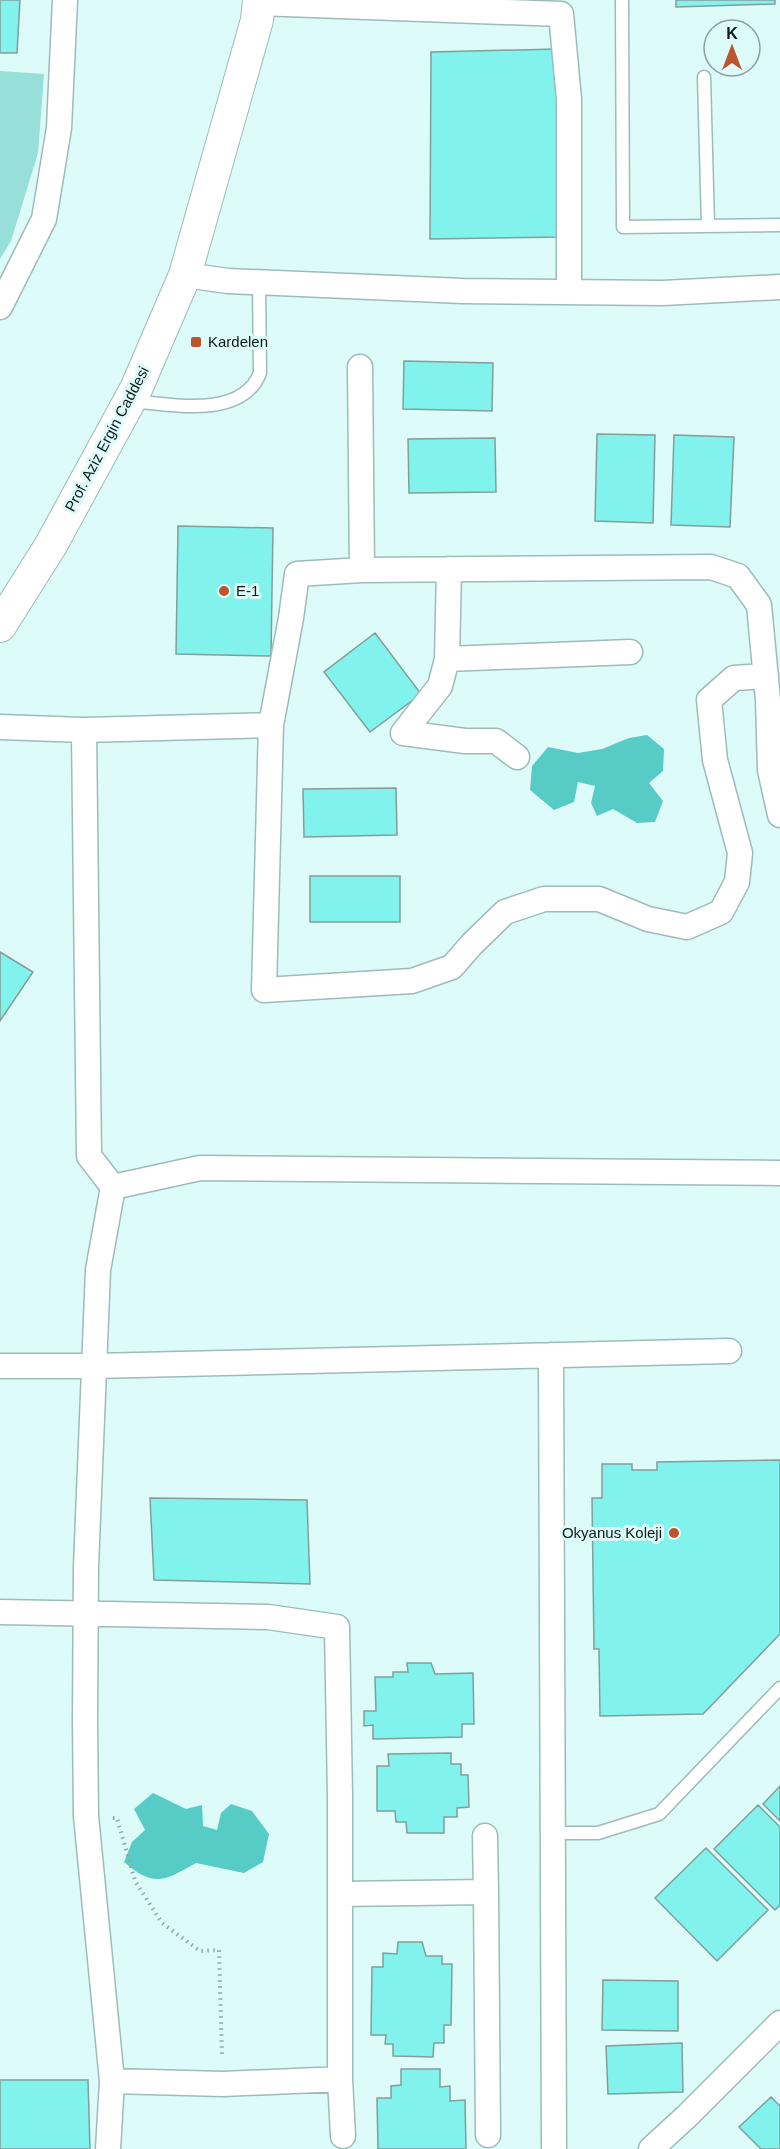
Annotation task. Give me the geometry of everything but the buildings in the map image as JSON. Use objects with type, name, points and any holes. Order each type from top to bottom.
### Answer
[{"type":"street","points":[[0,307],[44,219],[59,128],[65,0]]},
{"type":"street","points":[[259,2],[561,14],[569,99],[569,292]]},
{"type":"street","name":"Prof. Aziz Ergin Caddesi","points":[[0,626],[51,545],[129,401],[185,275],[256,20],[259,2]]},
{"type":"street","points":[[185,275],[259,282],[463,291],[663,293],[780,287]]},
{"type":"street","points":[[360,367],[362,570]]},
{"type":"street","points":[[766,676],[734,678],[709,700],[715,760],[740,853],[737,882],[721,912],[687,927],[648,919],[598,899],[544,899],[505,912],[452,967],[412,981],[264,990],[272,725],[297,574],[362,570],[711,567],[738,576],[759,605],[766,676],[770,770],[780,815]]},
{"type":"street","points":[[449,569],[447,659],[440,686],[403,733],[465,741],[496,741],[517,757]]},
{"type":"street","points":[[447,659],[630,652]]},
{"type":"street","points":[[0,727],[84,730],[272,725]]},
{"type":"street","points":[[84,730],[89,1156],[113,1187],[98,1270],[86,1614],[86,1816],[112,2081],[108,2149]]},
{"type":"street","points":[[113,1187],[200,1168],[780,1173]]},
{"type":"street","points":[[0,1366],[94,1366],[729,1351]]},
{"type":"street","points":[[551,1355],[554,2149]]},
{"type":"street","points":[[0,1612],[268,1617],[337,1627],[342,2136]]},
{"type":"street","points":[[485,1836],[488,2135]]},
{"type":"street","points":[[340,1894],[486,1892]]},
{"type":"street","points":[[651,2149],[780,2023]]},
{"type":"street","points":[[112,2081],[223,2084],[340,2079]]},
{"type":"lane","points":[[622,0],[623,227],[780,225]]},
{"type":"lane","points":[[704,78],[708,226]]},
{"type":"lane","points":[[129,401],[204,407],[226,402],[248,393],[257,382],[260,373],[259,282]]},
{"type":"lane","points":[[553,1833],[598,1833],[659,1814],[780,1688]]},
{"type":"path","points":[[86,1816],[117,1818],[135,1881],[162,1923],[200,1951],[219,1950],[223,2084]]},
{"type":"shaded area","points":[[0,71],[44,74],[38,153],[11,241],[0,259]]},
{"type":"shaded area","points":[[647,735],[664,749],[663,771],[649,783],[663,801],[655,822],[637,823],[613,809],[597,816],[591,803],[595,786],[578,782],[574,802],[554,810],[530,790],[532,766],[548,747],[578,753],[602,749],[629,738]]},
{"type":"shaded area","points":[[153,1793],[186,1809],[202,1805],[203,1826],[217,1830],[221,1813],[231,1804],[252,1811],[269,1834],[263,1862],[244,1873],[196,1863],[159,1879],[143,1876],[124,1862],[132,1842],[145,1830],[134,1809]]},
{"type":"place","name":"Kardelen","points":[[196,342]]},
{"type":"place","name":"E-1","points":[[224,591]]},
{"type":"place","name":"Okyanus Koleji","points":[[674,1533]]}]
